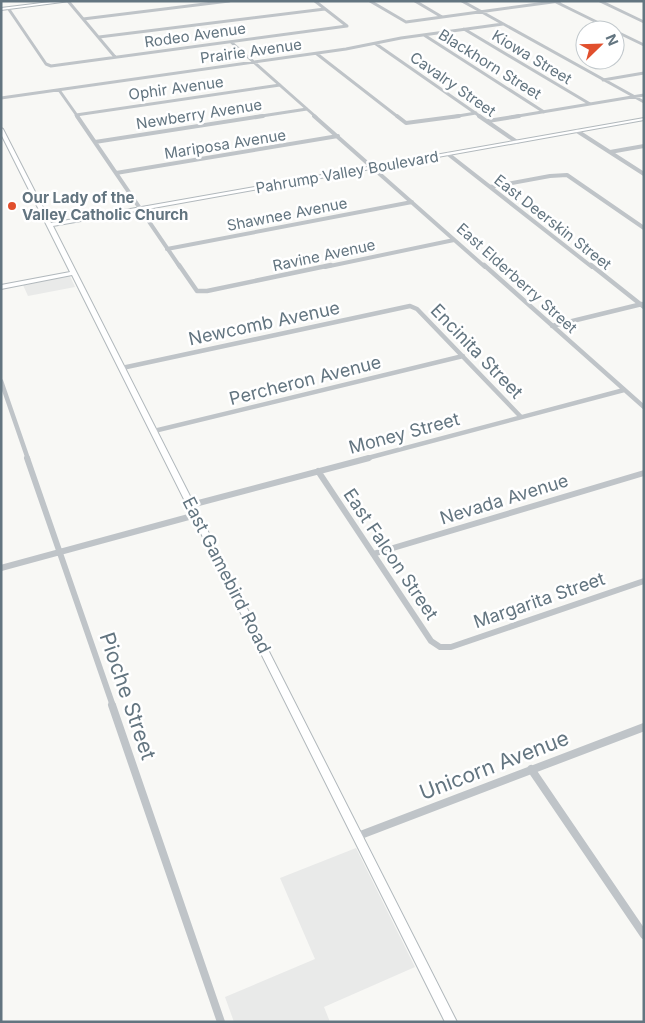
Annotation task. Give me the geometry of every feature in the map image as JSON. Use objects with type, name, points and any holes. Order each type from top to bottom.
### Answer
[{"type":"main road","points":[[1,9],[69,1]]},
{"type":"main road","name":"Pahrump Valley Boulevard","points":[[50,225],[644,119]]},
{"type":"main road","name":"East Gamebird Road","points":[[1,129],[451,1022]]},
{"type":"main road","points":[[1,287],[74,273]]},
{"type":"street","points":[[69,1],[115,57]]},
{"type":"street","points":[[83,19],[230,1]]},
{"type":"street","points":[[314,1],[325,8]]},
{"type":"street","points":[[370,1],[404,21],[560,1]]},
{"type":"street","points":[[415,1],[442,17]]},
{"type":"street","points":[[462,1],[644,102]]},
{"type":"street","points":[[600,1],[644,22]]},
{"type":"street","points":[[554,2],[591,20]]},
{"type":"street","name":"Rodeo Avenue","points":[[8,8],[49,66],[343,27],[347,24],[325,8]]},
{"type":"street","points":[[98,38],[325,8]]},
{"type":"street","name":"Prairie Avenue","points":[[1,98],[316,54],[424,35],[503,24]]},
{"type":"street","name":"Kiowa Street","points":[[464,30],[590,104]]},
{"type":"street","name":"Blackhorn Street","points":[[424,35],[544,112]]},
{"type":"street","points":[[625,36],[644,45]]},
{"type":"street","name":"East Elderberry Street","points":[[231,42],[644,407]]},
{"type":"street","name":"Cavalry Street","points":[[376,44],[517,142]]},
{"type":"street","points":[[316,54],[403,122],[409,123],[476,113]]},
{"type":"street","points":[[603,80],[644,73]]},
{"type":"street","name":"Ophir Avenue","points":[[76,115],[280,84]]},
{"type":"street","points":[[60,90],[167,249]]},
{"type":"street","points":[[488,122],[644,95]]},
{"type":"street","name":"Newberry Avenue","points":[[95,142],[307,109]]},
{"type":"street","points":[[577,131],[644,174]]},
{"type":"street","name":"Mariposa Avenue","points":[[116,173],[338,136]]},
{"type":"street","points":[[610,152],[644,146]]},
{"type":"street","name":"East Deerskin Street","points":[[448,154],[643,305]]},
{"type":"street","points":[[490,188],[564,175],[569,176],[644,228]]},
{"type":"street","name":"Shawnee Avenue","points":[[167,249],[412,202]]},
{"type":"street","name":"Ravine Avenue","points":[[167,249],[194,289],[198,291],[214,290],[454,240]]},
{"type":"street","points":[[552,326],[643,305]]},
{"type":"street","name":"Newcomb Avenue","points":[[122,368],[403,306],[412,306]]},
{"type":"street","name":"Encinita Street","points":[[412,306],[521,417]]},
{"type":"street","name":"Percheron Avenue","points":[[154,431],[463,356]]},
{"type":"street","name":"Pioche Street","points":[[1,381],[221,1022]]},
{"type":"street","name":"Money Street","points":[[191,505],[624,390]]},
{"type":"street","name":"East Falcon Street","points":[[318,471],[431,641],[444,648]]},
{"type":"street","name":"Nevada Avenue","points":[[373,554],[644,473]]},
{"type":"street","points":[[1,568],[196,515]]},
{"type":"street","name":"Margarita Street","points":[[444,648],[644,581]]},
{"type":"street","name":"Unicorn Avenue","points":[[358,836],[644,727]]},
{"type":"street","points":[[531,770],[642,929]]},
{"type":"shaded area","points":[[70,276],[75,287],[28,296],[23,285]]},
{"type":"shaded area","points":[[356,848],[415,967],[324,1007],[330,1022],[234,1022],[225,997],[315,959],[280,878]]},
{"type":"place","name":"Our Lady of the Valley Catholic Church","points":[[12,206]]}]
